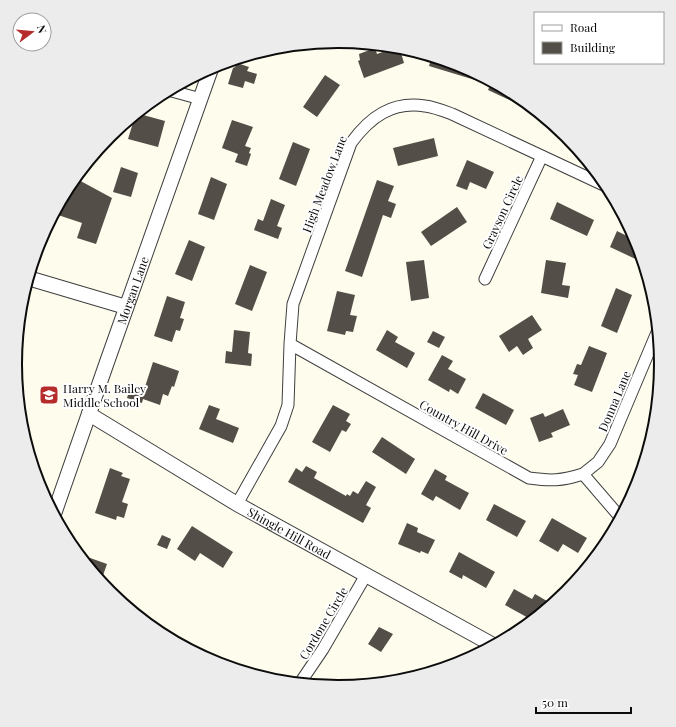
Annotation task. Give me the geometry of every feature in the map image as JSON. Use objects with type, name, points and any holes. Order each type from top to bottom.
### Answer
[{"type":"street","name":"Morgan Lane","points":[[57,506],[209,75]]},
{"type":"street","points":[[176,92],[201,99]]},
{"type":"street","name":"High Meadow Lane","points":[[237,504],[281,426],[288,405],[293,304],[351,143],[369,122],[382,112],[396,107],[411,105],[426,106],[452,114],[596,182]]},
{"type":"street","name":"Grayson Circle","points":[[485,280],[542,156]]},
{"type":"street","points":[[34,280],[126,307]]},
{"type":"street","name":"Donna Lane","points":[[583,474],[598,462],[610,444],[653,342]]},
{"type":"street","name":"Country Hill Drive","points":[[290,344],[529,478],[551,481],[568,479],[583,474]]},
{"type":"street","name":"Shingle Hill Road","points":[[89,414],[237,504],[487,642]]},
{"type":"street","points":[[583,474],[616,513]]},
{"type":"street","name":"Cordone Circle","points":[[304,678],[324,649],[366,575]]},
{"type":"building","points":[[372,49],[376,50],[377,54],[385,51],[401,54],[404,63],[364,78],[358,61],[360,60],[359,54]]},
{"type":"building","points":[[430,61],[440,64],[481,82],[429,66]]},
{"type":"building","points":[[238,63],[249,67],[247,71],[257,74],[254,84],[245,81],[243,88],[228,84],[233,68]]},
{"type":"building","points":[[325,75],[340,85],[317,117],[303,107]]},
{"type":"building","points":[[490,86],[516,103],[488,90]]},
{"type":"building","points":[[143,115],[165,121],[158,147],[128,139],[133,124]]},
{"type":"building","points":[[232,120],[253,127],[245,146],[251,148],[249,153],[251,154],[247,166],[235,162],[238,154],[222,148]]},
{"type":"building","points":[[434,138],[438,156],[398,166],[393,148]]},
{"type":"building","points":[[293,142],[310,149],[296,186],[279,179]]},
{"type":"building","points":[[467,160],[494,172],[486,189],[470,182],[467,190],[456,186]]},
{"type":"building","points":[[121,167],[138,173],[131,197],[113,192]]},
{"type":"building","points":[[211,177],[227,184],[214,220],[198,214]]},
{"type":"building","points":[[377,180],[394,186],[388,201],[396,204],[391,218],[383,215],[362,277],[345,271]]},
{"type":"building","points":[[80,181],[112,198],[96,244],[77,238],[82,223],[59,215]]},
{"type":"building","points":[[271,199],[285,205],[277,226],[282,228],[278,239],[254,230],[258,219],[263,221]]},
{"type":"building","points":[[557,202],[594,220],[587,236],[550,219]]},
{"type":"building","points":[[457,207],[467,222],[431,246],[421,232]]},
{"type":"building","points":[[617,231],[627,236],[636,259],[610,247]]},
{"type":"building","points":[[189,240],[205,247],[192,281],[175,274]]},
{"type":"building","points":[[424,260],[429,298],[411,301],[406,262]]},
{"type":"building","points":[[546,260],[566,263],[562,285],[570,286],[568,298],[541,293]]},
{"type":"building","points":[[250,265],[267,272],[252,311],[235,304]]},
{"type":"building","points":[[616,288],[632,295],[617,333],[601,326]]},
{"type":"building","points":[[337,291],[355,295],[350,315],[357,316],[353,332],[346,331],[345,335],[327,331]]},
{"type":"building","points":[[167,296],[185,302],[180,318],[184,319],[180,331],[176,330],[172,342],[154,336]]},
{"type":"building","points":[[532,315],[542,330],[528,339],[533,348],[523,355],[517,346],[509,352],[499,336]]},
{"type":"building","points":[[234,330],[250,332],[248,353],[252,354],[251,366],[225,363],[226,351],[232,352]]},
{"type":"building","points":[[387,330],[398,337],[395,342],[415,353],[407,368],[376,350]]},
{"type":"building","points":[[433,331],[445,337],[439,348],[427,342]]},
{"type":"building","points":[[589,346],[607,353],[592,392],[574,385],[578,375],[573,374],[577,364],[581,365]]},
{"type":"building","points":[[442,355],[453,361],[448,369],[466,379],[458,394],[450,389],[449,392],[428,380]]},
{"type":"building","points":[[153,362],[179,371],[174,387],[172,386],[168,396],[163,394],[160,405],[143,399],[142,403],[127,398],[131,385],[144,390]]},
{"type":"building","points":[[483,393],[514,410],[506,425],[475,408]]},
{"type":"building","points":[[209,405],[220,409],[216,419],[239,428],[233,443],[199,429]]},
{"type":"building","points":[[333,405],[350,414],[346,421],[351,424],[346,432],[342,430],[330,452],[312,442]]},
{"type":"building","points":[[563,409],[570,425],[551,433],[553,437],[539,442],[530,418],[543,413],[545,417]]},
{"type":"building","points":[[382,437],[415,459],[406,474],[372,452]]},
{"type":"building","points":[[306,466],[317,472],[314,478],[346,496],[347,494],[350,496],[353,491],[358,494],[366,481],[376,487],[366,505],[371,508],[363,523],[288,482],[296,468],[302,472]]},
{"type":"building","points":[[110,468],[123,473],[121,476],[130,479],[122,502],[128,504],[124,518],[117,516],[116,520],[95,513]]},
{"type":"building","points":[[435,469],[447,476],[445,480],[469,493],[460,510],[436,496],[433,501],[421,494]]},
{"type":"building","points":[[494,504],[526,521],[517,537],[486,520]]},
{"type":"building","points":[[552,518],[587,538],[578,553],[563,544],[558,552],[539,541]]},
{"type":"building","points":[[407,523],[418,528],[417,532],[435,540],[428,554],[421,551],[420,553],[398,544]]},
{"type":"building","points":[[192,526],[233,552],[223,568],[200,553],[195,561],[177,549]]},
{"type":"building","points":[[162,535],[171,539],[167,549],[157,545]]},
{"type":"building","points":[[459,552],[495,572],[486,588],[463,575],[462,579],[449,572]]},
{"type":"building","points":[[88,557],[107,564],[103,575]]},
{"type":"building","points":[[514,589],[532,599],[535,594],[546,601],[526,617],[505,605]]},
{"type":"building","points":[[379,627],[393,634],[381,652],[368,644]]},
{"type":"place","name":"Harry M. Bailey Middle School","points":[[49,395]]}]
